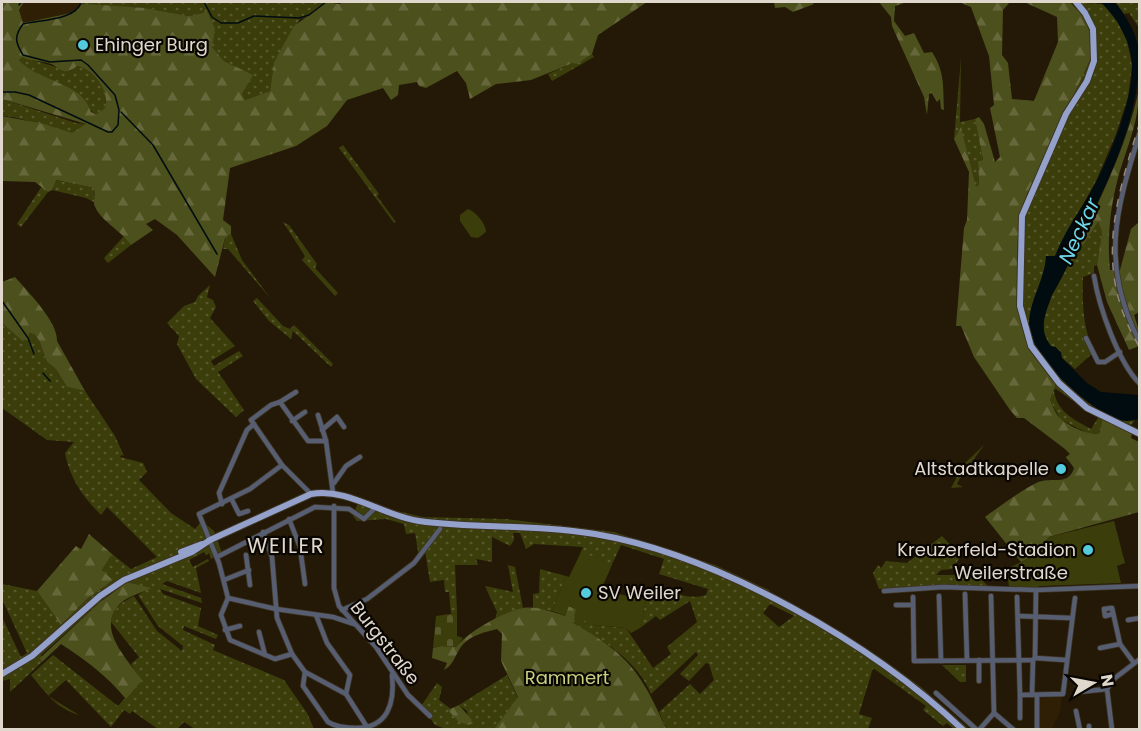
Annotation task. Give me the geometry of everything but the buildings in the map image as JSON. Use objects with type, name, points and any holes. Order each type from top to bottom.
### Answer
[{"type":"main road","points":[[1076,2],[1091,23],[1096,49],[1093,68],[1066,114],[1022,216],[1019,286],[1024,326],[1031,346],[1066,390],[1094,412],[1140,434]]},
{"type":"main road","points":[[2,674],[32,656],[111,588],[192,546],[208,542],[311,494],[333,493],[372,508],[422,521],[594,534],[649,548],[692,563],[767,597],[865,651],[916,689],[963,729]]},
{"type":"street","points":[[1140,132],[1124,182],[1114,232],[1119,290],[1140,343]]},
{"type":"street","points":[[1094,276],[1096,291],[1120,352],[1140,384]]},
{"type":"street","points":[[1086,338],[1098,362],[1105,362],[1120,352]]},
{"type":"street","points":[[222,504],[219,493],[252,422],[271,405],[296,392]]},
{"type":"street","points":[[280,402],[308,441],[326,441]]},
{"type":"street","points":[[292,421],[305,412]]},
{"type":"street","points":[[318,415],[326,441],[333,493]]},
{"type":"street","points":[[322,430],[337,417],[344,427]]},
{"type":"street","points":[[252,422],[282,465],[311,494]]},
{"type":"street","points":[[333,483],[350,462],[360,457]]},
{"type":"street","points":[[282,465],[232,500],[199,513],[224,580],[228,598],[221,615],[225,630],[234,643],[265,655],[279,660],[292,654]]},
{"type":"street","points":[[232,500],[239,514],[248,511]]},
{"type":"street","points":[[217,557],[315,507],[334,506],[349,509],[360,518],[368,516],[372,508]]},
{"type":"street","name":"Burgstraße","points":[[334,506],[334,588],[342,610],[376,647],[392,675],[430,716]]},
{"type":"street","points":[[289,519],[300,546],[305,584]]},
{"type":"street","points":[[342,610],[363,602],[414,563],[440,529]]},
{"type":"street","points":[[263,532],[272,557],[276,609],[292,654],[305,672],[346,694],[368,727]]},
{"type":"street","points":[[246,555],[250,585]]},
{"type":"street","points":[[224,580],[249,570]]},
{"type":"street","name":"Weilerstraße","points":[[884,591],[940,587],[1036,590],[1140,586]]},
{"type":"street","points":[[1036,590],[1034,659],[1037,729]]},
{"type":"street","points":[[965,594],[967,660]]},
{"type":"street","points":[[939,596],[941,661]]},
{"type":"street","points":[[936,693],[978,729],[994,713],[991,596]]},
{"type":"street","points":[[913,597],[914,661],[1066,660]]},
{"type":"street","points":[[1017,597],[1020,718]]},
{"type":"street","points":[[228,598],[354,624]]},
{"type":"street","points":[[1020,695],[1063,694],[1075,598]]},
{"type":"street","points":[[896,605],[913,605]]},
{"type":"street","points":[[1077,684],[1079,692],[1107,689],[1137,661],[1120,644],[1113,614]]},
{"type":"street","points":[[316,615],[327,643],[350,675],[346,694]]},
{"type":"street","points":[[1018,616],[1071,618]]},
{"type":"street","points":[[1128,620],[1140,618]]},
{"type":"street","points":[[225,630],[240,626]]},
{"type":"street","points":[[259,632],[265,655]]},
{"type":"street","points":[[1100,648],[1120,644]]},
{"type":"street","points":[[979,660],[979,681]]},
{"type":"street","points":[[305,672],[303,686],[328,722],[334,726],[368,727],[381,722],[388,713],[394,692],[392,675]]},
{"type":"street","points":[[1107,689],[1112,729]]},
{"type":"street","points":[[1076,711],[1080,729]]},
{"type":"street","points":[[994,713],[1014,729]]},
{"type":"shaded area","points":[[24,2],[81,2],[78,9],[71,13],[23,24],[19,10]]},
{"type":"shaded area","points":[[1062,696],[1060,712],[1052,729],[1040,729],[1039,699]]},
{"type":"green space","points":[[2,2],[24,2],[19,10],[23,23],[71,13],[86,4],[145,8],[189,16],[203,13],[206,9],[215,29],[212,47],[224,61],[253,75],[242,94],[245,100],[270,91],[274,62],[294,26],[327,2],[339,4],[344,2],[647,2],[598,35],[592,54],[577,64],[573,63],[531,80],[496,84],[470,99],[466,83],[457,71],[426,88],[419,86],[417,82],[399,85],[398,95],[391,100],[383,88],[347,100],[327,126],[296,146],[230,168],[223,220],[231,226],[231,234],[225,238],[215,277],[177,235],[155,219],[146,224],[153,230],[131,245],[96,209],[94,188],[56,180],[52,190],[48,192],[35,182],[2,181],[2,116],[44,124],[72,133],[86,124],[2,99]],"holes":[[[22,57],[47,63],[64,71],[77,66],[89,71],[103,89],[105,108],[96,114],[91,112],[86,102],[78,94],[27,68],[19,60]]]},
{"type":"green space","points":[[81,2],[327,2],[311,15],[300,19],[274,62],[270,91],[245,100],[242,94],[252,75],[224,61],[212,47],[212,34],[206,10],[203,13],[189,16],[145,8],[81,5]]},
{"type":"green space","points":[[774,2],[811,2],[814,4],[793,12],[785,7],[775,8]]},
{"type":"green space","points":[[879,2],[907,2],[895,6],[894,21],[905,36],[914,33],[924,53],[932,52],[936,59],[942,80],[944,110],[941,109],[940,99],[937,102],[932,93],[929,94],[927,115],[924,97],[892,26],[891,17]]},
{"type":"green space","points":[[959,2],[1010,2],[1003,10],[1002,55],[1008,63],[1012,99],[1034,101],[1058,42],[1057,17],[1024,2],[1070,2],[1085,19],[1092,41],[1089,62],[1027,194],[1019,217],[1017,257],[1022,326],[1028,344],[1056,384],[1050,400],[1058,416],[1079,430],[1096,434],[1100,433],[1102,420],[1105,420],[1132,434],[1131,438],[1139,442],[1139,512],[1049,537],[1035,555],[1021,562],[985,517],[1030,486],[1042,481],[1069,477],[1074,468],[1066,457],[1070,454],[1065,449],[1024,418],[1017,418],[1010,410],[974,357],[961,326],[956,326],[964,228],[967,220],[969,172],[954,139],[961,127],[976,187],[979,185],[978,161],[983,160],[975,119],[979,117],[984,124],[995,162],[1000,157],[990,108],[994,105],[989,56],[971,7]]},
{"type":"green space","points":[[1070,2],[1103,4],[1117,21],[1127,41],[1132,65],[1128,97],[1116,134],[1096,181],[1038,288],[1038,351],[1068,385],[1094,407],[1108,415],[1135,420],[1131,425],[1126,424],[1132,434],[1102,420],[1100,433],[1089,434],[1060,419],[1050,400],[1056,384],[1028,344],[1022,326],[1017,281],[1019,217],[1060,120],[1089,62],[1076,6]],"holes":[[[1056,389],[1098,418],[1091,429],[1078,422],[1058,404],[1054,390]]]},
{"type":"green space","points":[[1115,2],[1139,2],[1139,28],[1129,13],[1124,14]]},
{"type":"green space","points":[[592,54],[594,57],[552,81],[548,74],[577,63]]},
{"type":"green space","points":[[22,57],[70,71],[77,66],[89,71],[103,88],[105,108],[96,114],[92,112],[76,93],[66,86],[37,74],[25,66],[19,60]]},
{"type":"green space","points":[[961,58],[960,122],[975,119],[983,160],[978,161],[979,186],[976,188],[961,128],[954,139]]},
{"type":"green space","points":[[1139,89],[1135,124],[1115,189],[1109,235],[1110,270],[1120,270],[1131,229],[1139,222],[1139,312],[1134,315],[1139,331],[1139,346],[1129,350],[1107,302],[1097,265],[1102,232],[1098,222],[1074,260],[1069,262],[1119,156]]},
{"type":"green space","points":[[2,99],[76,123],[87,124],[78,132],[70,133],[2,116]]},
{"type":"green space","points":[[343,145],[379,194],[377,196],[396,222],[394,223],[339,148]]},
{"type":"green space","points":[[55,180],[94,188],[94,202],[52,190]]},
{"type":"green space","points":[[42,186],[48,192],[21,227],[17,224]]},
{"type":"green space","points":[[468,209],[480,219],[486,229],[486,232],[478,238],[471,237],[460,221],[460,215]]},
{"type":"green space","points":[[283,222],[289,225],[317,264],[315,268],[338,293],[335,296],[302,260],[305,256]]},
{"type":"green space","points":[[1098,222],[1102,232],[1097,265],[1094,266],[1094,273],[1083,277],[1084,316],[1094,352],[1075,369],[1062,358],[1056,347],[1051,347],[1043,332],[1044,316],[1069,262],[1074,260]]},
{"type":"green space","points":[[231,234],[242,260],[271,299],[228,249],[223,249],[225,238]]},
{"type":"green space","points":[[125,235],[131,245],[108,263],[104,258]]},
{"type":"green space","points":[[15,277],[48,316],[57,341],[85,391],[67,387],[56,369],[47,362],[39,340],[34,334],[29,333],[28,339],[22,341],[2,323],[2,282]]},
{"type":"green space","points":[[210,285],[207,297],[213,300],[216,307],[210,318],[235,346],[211,361],[214,366],[239,351],[243,356],[218,372],[244,410],[236,417],[196,379],[177,344],[179,336],[167,323],[184,306],[195,302]]},
{"type":"green space","points":[[257,298],[283,326],[290,329],[294,325],[333,364],[331,367],[293,331],[291,339],[269,321],[253,301]]},
{"type":"green space","points":[[2,323],[22,341],[29,333],[34,334],[39,340],[47,362],[56,369],[67,387],[85,391],[115,436],[124,456],[120,457],[143,463],[147,472],[139,480],[171,513],[195,529],[202,521],[214,531],[222,553],[211,559],[209,553],[206,555],[204,552],[189,560],[193,567],[208,559],[209,561],[196,568],[201,593],[167,581],[162,584],[201,598],[202,603],[160,589],[163,594],[201,608],[198,626],[218,635],[216,639],[184,626],[183,630],[215,645],[213,650],[284,680],[307,713],[314,729],[195,729],[184,722],[177,729],[158,729],[132,711],[130,714],[124,710],[111,727],[66,680],[49,696],[31,675],[53,655],[118,706],[141,680],[131,664],[139,657],[111,622],[119,606],[134,596],[157,631],[182,651],[183,646],[158,626],[138,595],[149,588],[127,582],[108,595],[41,655],[42,662],[10,692],[10,679],[2,681],[2,617],[21,657],[27,653],[2,599],[2,584],[37,591],[61,625],[87,599],[113,580],[102,570],[112,554],[131,569],[157,557],[107,507],[101,515],[88,501],[70,471],[65,453],[74,442],[47,440],[2,408]]},
{"type":"green space","points":[[984,445],[957,484],[963,487],[951,488],[964,464]]},
{"type":"green space","points":[[360,497],[393,510],[423,517],[505,519],[614,532],[715,565],[769,590],[769,594],[878,656],[921,687],[969,729],[954,729],[947,723],[943,726],[923,710],[926,706],[873,668],[859,714],[872,718],[868,729],[666,729],[659,712],[690,684],[700,694],[714,680],[709,664],[706,663],[689,681],[680,674],[698,655],[696,652],[651,694],[637,671],[618,652],[572,623],[577,608],[593,625],[626,628],[653,668],[671,654],[667,647],[697,622],[690,601],[660,620],[656,616],[640,628],[646,600],[653,599],[655,586],[692,597],[706,595],[708,589],[659,574],[664,559],[621,545],[608,573],[580,554],[583,547],[534,544],[526,549],[520,533],[513,533],[514,540],[510,546],[492,537],[492,562],[476,559],[478,565],[455,565],[457,613],[451,614],[449,592],[445,592],[444,580],[430,582],[425,551],[419,558],[415,533],[406,534],[404,524],[386,519],[357,521],[353,516]],"holes":[[[770,604],[794,616],[779,627],[763,613]]]},
{"type":"green space","points":[[1114,521],[1125,563],[1117,566],[1121,583],[1039,586],[1036,590],[1009,588],[1007,569],[1035,555],[1049,537]]},
{"type":"green space","points":[[89,534],[112,554],[102,570],[113,580],[87,599],[61,625],[37,591],[76,546],[81,549]]},
{"type":"green space","points":[[942,536],[961,556],[952,569],[941,570],[936,575],[977,575],[988,586],[879,589],[873,573],[878,565],[881,568],[886,561],[907,563]]},
{"type":"green space","name":"SV Weiler","points":[[580,554],[593,556],[611,567],[601,590],[646,600],[640,628],[631,633],[626,628],[593,625],[574,616],[576,609],[569,606],[565,616],[552,611],[566,576],[569,577]]},
{"type":"green space","points":[[508,565],[515,567],[523,608],[495,620],[497,612],[485,586],[513,592]]},
{"type":"green space","points":[[540,569],[566,576],[552,611],[533,608],[533,594],[539,593]]},
{"type":"green space","points":[[127,582],[151,588],[121,603],[111,622],[112,632],[121,652],[142,680],[126,699],[96,669],[61,644],[42,662],[40,658],[99,603]]},
{"type":"green space","name":"Rammert","points":[[568,606],[577,609],[573,623],[607,644],[631,666],[649,693],[666,729],[494,729],[518,697],[501,661],[502,634],[497,629],[471,638],[462,645],[451,664],[444,670],[447,663],[432,658],[433,648],[456,647],[487,623],[506,614],[523,608],[533,608],[565,616]]},
{"type":"green space","points":[[457,613],[457,636],[463,638],[456,647],[433,648],[436,616]]},
{"type":"green space","points":[[942,665],[966,665],[966,682],[960,682]]},
{"type":"green space","points":[[507,675],[518,698],[494,729],[446,729],[435,725],[421,706],[437,683],[442,687],[439,700],[451,709],[448,710],[468,718],[467,711],[459,705]]},
{"type":"green space","points":[[50,697],[79,715],[64,709]]},
{"type":"green space","points":[[459,705],[472,720],[469,725],[459,722],[448,710]]},
{"type":"water","name":"Neckar","points":[[1100,2],[1115,2],[1136,38],[1139,51],[1135,97],[1130,120],[1114,165],[1052,295],[1045,315],[1044,328],[1051,346],[1061,352],[1062,358],[1087,383],[1101,392],[1139,395],[1139,419],[1128,421],[1105,413],[1062,379],[1038,350],[1031,336],[1029,323],[1046,256],[1055,256],[1095,184],[1108,158],[1129,95],[1132,66],[1129,48],[1118,22]]},
{"type":"waterway","points":[[2,92],[29,95],[112,132],[118,125],[119,110],[115,95],[88,65],[81,60],[50,62],[23,55],[17,43],[18,32],[23,24],[65,16],[78,8],[81,2]]},
{"type":"waterway","points":[[204,2],[212,17],[221,23],[238,23],[254,16],[299,18],[309,15],[326,2]]},
{"type":"waterway","points":[[121,112],[153,145],[217,254]]},
{"type":"waterway","points":[[2,301],[28,338],[34,354]]},
{"type":"waterway","points":[[43,373],[50,381]]},
{"type":"railway","points":[[1140,122],[1123,180],[1113,236],[1113,263],[1117,291],[1125,319],[1140,348]]},
{"type":"place","name":"Ehinger Burg","points":[[83,45]]},
{"type":"place","name":"Altstadtkapelle","points":[[1061,469]]},
{"type":"place","name":"Kreuzerfeld-Stadion","points":[[1088,550]]},
{"type":"place","name":"SV Weiler","points":[[586,593]]},
{"type":"district","name":"WEILER","points":[[286,546]]}]
